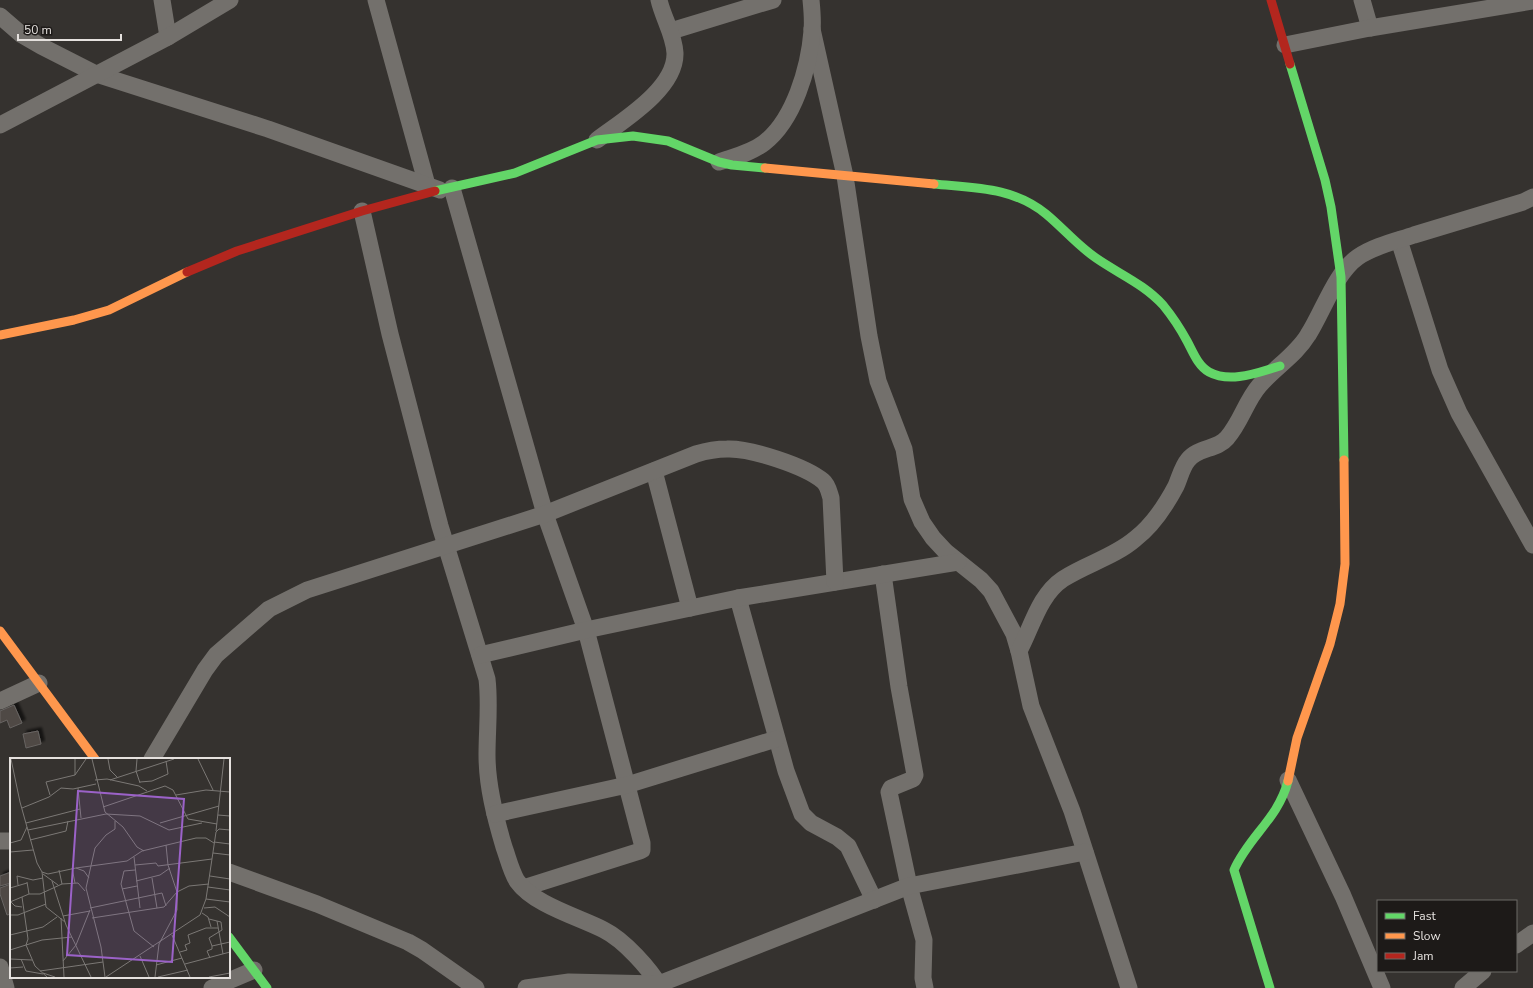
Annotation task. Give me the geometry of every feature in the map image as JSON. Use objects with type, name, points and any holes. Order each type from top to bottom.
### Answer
[{"type":"street","points":[[162,0],[168,37]]},
{"type":"street","points":[[0,125],[168,37],[230,0]]},
{"type":"street","points":[[376,0],[440,188],[545,514],[586,630],[642,838],[642,850],[523,888]]},
{"type":"street","points":[[0,335],[92,316],[109,310],[218,258],[362,211],[440,188],[515,173],[597,140],[655,96],[665,84],[675,54],[671,31],[659,0]]},
{"type":"street","points":[[671,31],[774,0]]},
{"type":"street","points":[[718,162],[764,143],[779,127],[792,108],[800,86],[811,43],[811,0]]},
{"type":"street","points":[[1270,988],[1234,870],[1239,858],[1278,808],[1288,780],[1296,740],[1330,644],[1343,593],[1345,564],[1341,277],[1331,207],[1325,180],[1271,0]]},
{"type":"street","points":[[1362,0],[1370,28]]},
{"type":"street","points":[[1285,45],[1370,28],[1533,1]]},
{"type":"street","points":[[0,16],[22,35],[96,74],[268,129],[440,188]]},
{"type":"street","points":[[812,29],[845,176],[869,336],[878,382],[904,449],[912,499],[916,512],[929,532],[946,552],[981,580],[991,591],[1014,634],[1031,706],[1072,811],[1129,988]]},
{"type":"street","points":[[597,140],[633,136],[653,138],[668,141],[718,162],[738,166],[996,190],[1026,201],[1039,209],[1096,258],[1147,290],[1158,300],[1175,322],[1204,369],[1228,378],[1247,376],[1280,366]]},
{"type":"street","points":[[1019,651],[1037,613],[1056,586],[1063,579],[1135,540],[1163,508],[1176,485],[1187,460],[1199,452],[1219,444],[1226,439],[1259,386],[1300,346],[1308,335],[1329,295],[1356,258],[1366,252],[1399,240],[1516,204],[1533,197]]},
{"type":"street","points":[[362,211],[390,334],[446,544],[487,679],[489,696],[487,756],[489,783],[495,814],[513,872],[523,888],[558,910],[604,930],[620,940],[633,953],[660,986]]},
{"type":"street","points":[[1399,240],[1440,370],[1459,413],[1533,545]]},
{"type":"street","points":[[153,758],[205,670],[228,644],[269,609],[308,590],[446,544],[545,514],[696,454],[710,450],[728,449],[785,460],[824,482],[831,498],[835,582]]},
{"type":"street","points":[[654,471],[690,608]]},
{"type":"street","points":[[480,655],[586,630],[738,598],[958,562]]},
{"type":"street","points":[[883,574],[899,687],[914,774],[913,779],[891,788],[888,792],[909,886],[924,940],[923,978],[925,988]]},
{"type":"street","points":[[738,598],[776,739],[802,814],[821,830],[837,836],[848,846],[874,900]]},
{"type":"street","points":[[0,632],[94,758]]},
{"type":"street","points":[[0,701],[38,683]]},
{"type":"street","points":[[495,814],[627,785],[776,739]]},
{"type":"street","points":[[1288,780],[1342,896],[1382,988]]},
{"type":"street","points":[[526,988],[569,982],[660,986],[909,886],[1085,852]]},
{"type":"street","points":[[230,872],[317,904],[408,942],[422,950],[476,988]]},
{"type":"street","points":[[1517,943],[1533,933]]},
{"type":"street","points":[[230,938],[267,988]]},
{"type":"street","points":[[0,967],[6,988]]},
{"type":"street","points":[[212,988],[254,970]]},
{"type":"street","points":[[1463,988],[1482,972]]},
{"type":"building","points":[[14,705],[22,723],[10,728],[7,720],[0,723],[0,711]]},
{"type":"building","points":[[38,731],[41,744],[26,748],[23,734]]},
{"type":"building","points":[[10,872],[10,883],[0,886],[0,876]]},
{"type":"building","points":[[10,884],[10,914],[7,915],[0,894],[0,888]]},
{"type":"traffic: fast","points":[[1290,64],[1325,180],[1331,207],[1341,277],[1344,460]]},
{"type":"traffic: fast","points":[[435,191],[515,173],[597,140],[633,136],[668,141],[719,162],[732,165],[765,168]]},
{"type":"traffic: fast","points":[[934,184],[993,190],[1020,198],[1033,205],[1046,214],[1089,253],[1140,285],[1156,298],[1176,322],[1199,362],[1209,372],[1226,377],[1236,377],[1254,374],[1280,366]]},
{"type":"traffic: fast","points":[[1270,988],[1234,870],[1247,847],[1277,806],[1288,781]]},
{"type":"traffic: fast","points":[[230,938],[267,988]]},
{"type":"traffic: slow","points":[[765,168],[934,184]]},
{"type":"traffic: slow","points":[[0,335],[74,320],[109,310],[187,272]]},
{"type":"traffic: slow","points":[[1288,781],[1297,738],[1330,644],[1340,604],[1345,564],[1344,460]]},
{"type":"traffic: slow","points":[[0,631],[94,758]]},
{"type":"traffic: jam","points":[[1271,0],[1290,64]]},
{"type":"traffic: jam","points":[[187,272],[237,251],[362,211],[435,191]]}]
